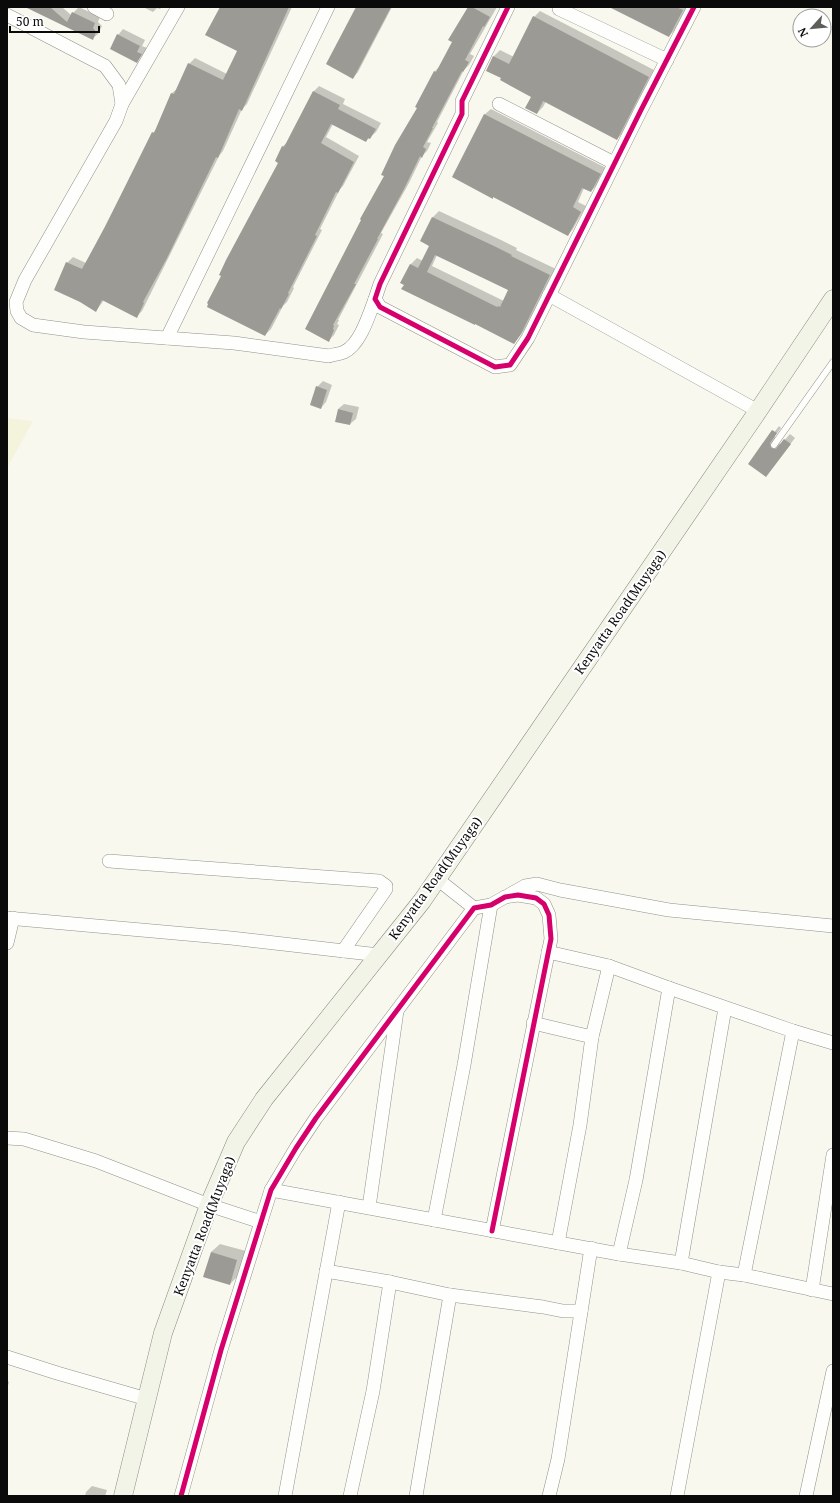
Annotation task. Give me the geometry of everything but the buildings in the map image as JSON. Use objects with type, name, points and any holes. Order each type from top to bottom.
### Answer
[{"type":"main road","name":"Kenyatta Road(Muyaga)","points":[[122,1496],[163,1334],[209,1205],[236,1142],[264,1099],[422,901],[436,878],[758,411],[833,299]]},
{"type":"street","points":[[94,7],[107,14]]},
{"type":"street","points":[[178,7],[122,104],[116,121],[25,280],[16,302],[16,311],[21,318],[33,325],[84,332],[234,343],[329,356],[344,352],[355,344],[367,321],[380,284],[462,114],[462,101],[508,7]]},
{"type":"street","points":[[166,338],[327,7]]},
{"type":"street","points":[[375,299],[380,307],[495,367],[510,365],[528,338],[614,163],[694,7]]},
{"type":"street","points":[[559,9],[667,60]]},
{"type":"street","points":[[7,15],[105,66],[119,85],[122,104]]},
{"type":"street","points":[[499,104],[614,163]]},
{"type":"street","points":[[549,295],[758,411]]},
{"type":"street","points":[[109,861],[379,881],[383,883],[386,886],[386,889],[344,951]]},
{"type":"street","points":[[436,878],[474,908]]},
{"type":"street","points":[[181,1496],[221,1350],[271,1190],[316,1118],[474,908],[491,905],[525,886],[537,884],[560,890],[669,910],[833,926]]},
{"type":"street","points":[[492,1231],[551,939],[549,914],[544,904],[536,898],[518,895],[505,897]]},
{"type":"street","points":[[434,1220],[464,1065],[491,905]]},
{"type":"street","points":[[7,943],[10,918],[231,938],[379,955]]},
{"type":"street","points":[[548,952],[609,966],[725,1008],[833,1043]]},
{"type":"street","points":[[558,1243],[580,1124],[592,1037],[609,966]]},
{"type":"street","points":[[619,1254],[636,1180],[669,988]]},
{"type":"street","points":[[681,1263],[725,1008]]},
{"type":"street","points":[[369,1207],[397,1010]]},
{"type":"street","points":[[533,1023],[592,1037]]},
{"type":"street","points":[[744,1275],[793,1031]]},
{"type":"street","points":[[7,1138],[24,1139],[96,1161],[209,1205],[261,1222]]},
{"type":"street","points":[[812,1290],[833,1155]]},
{"type":"street","points":[[271,1190],[619,1254],[681,1263],[719,1272],[744,1275],[833,1294]]},
{"type":"street","points":[[285,1496],[339,1202]]},
{"type":"street","points":[[549,1496],[558,1459],[591,1248]]},
{"type":"street","points":[[326,1271],[390,1282],[450,1295],[544,1307],[563,1311],[581,1311]]},
{"type":"street","points":[[677,1496],[719,1272]]},
{"type":"street","points":[[350,1496],[373,1391],[390,1282]]},
{"type":"street","points":[[416,1496],[450,1295]]},
{"type":"street","points":[[7,1357],[147,1398]]},
{"type":"street","points":[[806,1496],[833,1371]]},
{"type":"lane","points":[[774,445],[833,362]]},
{"type":"green space","points":[[7,418],[33,421],[7,468]]},
{"type":"cycle path","points":[[508,7],[462,101],[462,114],[380,284],[375,299],[380,307],[495,367],[510,365],[528,338],[641,110],[694,7]]},
{"type":"cycle path","points":[[181,1496],[221,1350],[271,1190],[316,1118],[474,908],[491,905],[505,897],[518,895],[536,898],[544,904],[549,915],[551,939],[492,1231]]}]
